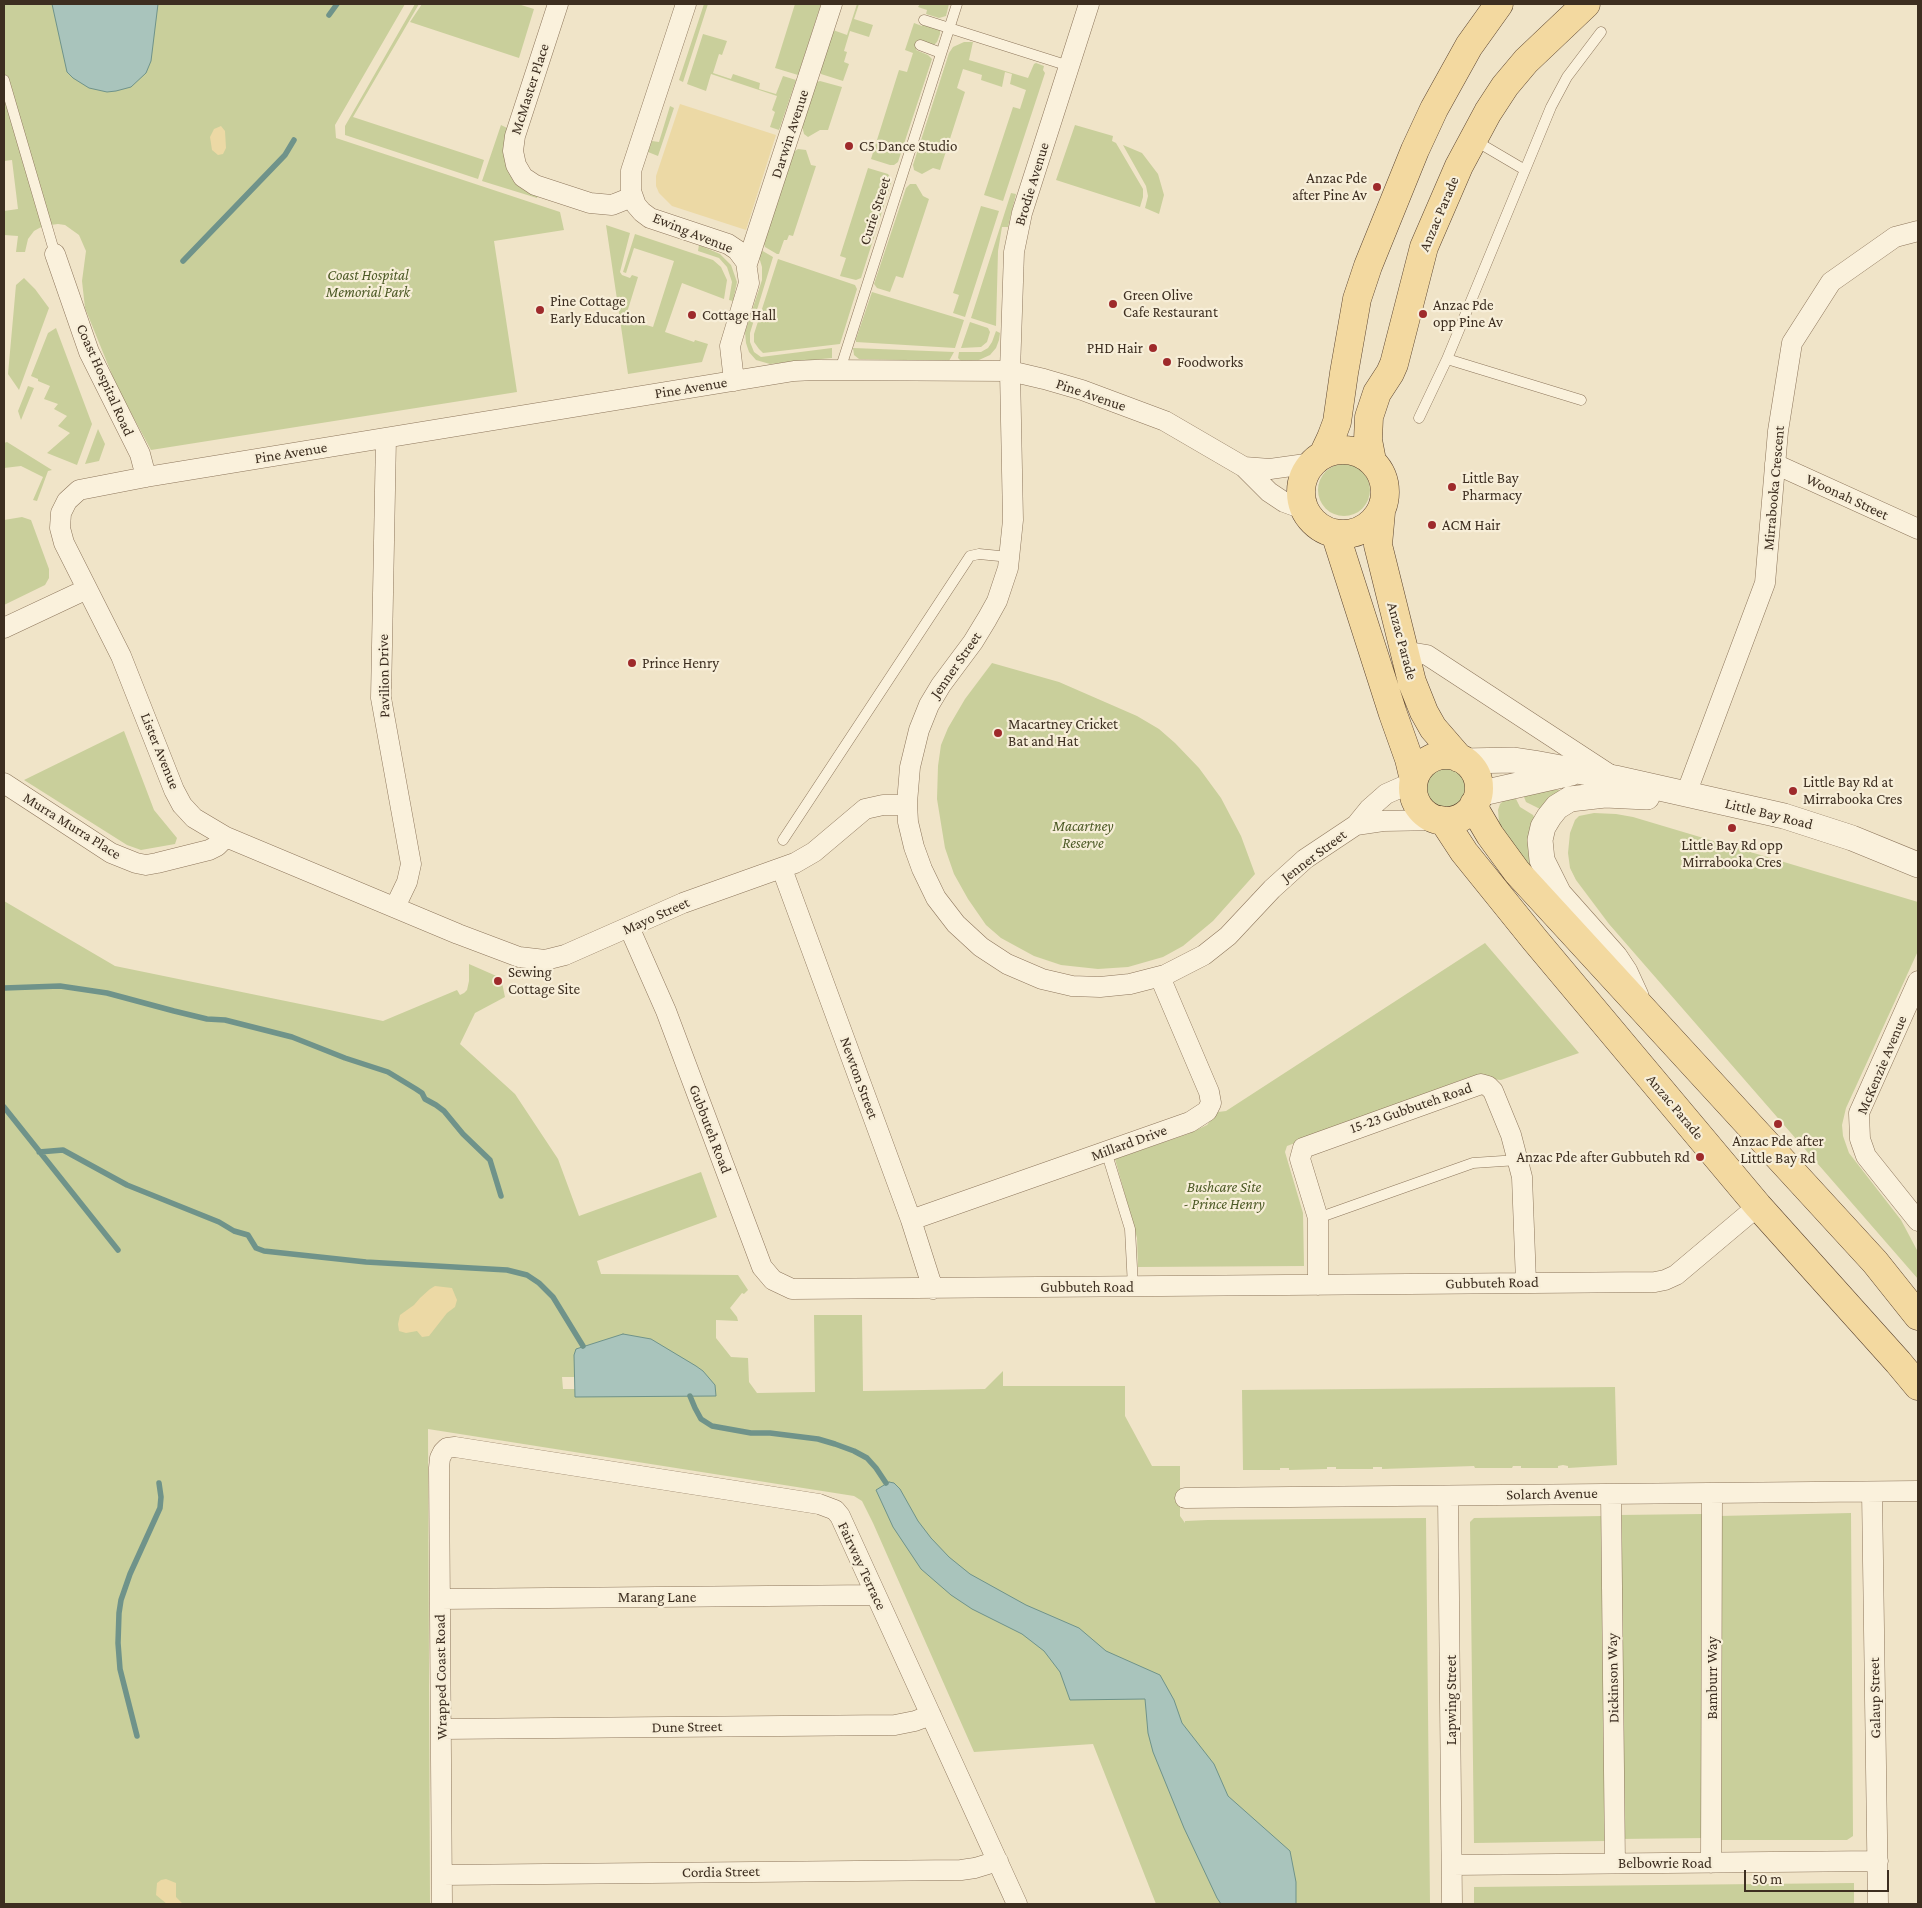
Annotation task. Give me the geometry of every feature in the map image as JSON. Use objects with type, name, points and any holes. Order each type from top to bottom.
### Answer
[{"type":"main road","points":[[1318,459],[1335,451],[1348,450],[1372,460],[1381,472],[1385,487],[1385,499],[1381,512],[1372,523],[1361,530],[1348,534],[1334,533],[1318,525],[1306,510],[1302,498],[1302,486],[1306,474],[1331,438],[1337,422],[1357,299],[1368,266],[1434,109],[1469,46],[1499,4]]},
{"type":"main road","name":"Anzac Parade","points":[[1372,460],[1368,440],[1368,426],[1372,405],[1394,364],[1424,247],[1445,196],[1473,138],[1504,86],[1586,4]]},
{"type":"main road","name":"Anzac Parade","points":[[1381,512],[1378,546],[1412,682],[1424,712],[1433,728],[1461,759]]},
{"type":"main road","name":"Anzac Parade","points":[[1334,533],[1392,714],[1409,759],[1414,781]]},
{"type":"main road","points":[[1476,799],[1460,817],[1451,820],[1441,820],[1428,816],[1419,807],[1414,795],[1414,781],[1419,769],[1430,759],[1445,755],[1461,759],[1473,770],[1478,781],[1476,799],[1486,828],[1517,872],[1868,1255],[1918,1316]]},
{"type":"main road","name":"Anzac Parade","points":[[1441,820],[1464,852],[1535,940],[1758,1206],[1918,1386]]},
{"type":"street","name":"McMaster Place","points":[[558,4],[514,136],[513,148],[516,165],[523,176],[535,185],[590,203],[612,205],[632,197]]},
{"type":"street","points":[[632,197],[630,185],[631,172],[686,4]]},
{"type":"street","name":"Darwin Avenue","points":[[747,264],[832,4]]},
{"type":"street","name":"Brodie Avenue","points":[[1010,371],[1012,275],[1015,243],[1024,206],[1090,4]]},
{"type":"street","name":"Ewing Avenue","points":[[632,197],[642,212],[650,218],[728,244],[737,250],[747,264],[749,283],[730,346],[734,381]]},
{"type":"street","name":"Mirrabooka Crescent","points":[[1686,794],[1765,583],[1778,431],[1792,343],[1832,282],[1895,238],[1918,231]]},
{"type":"street","name":"Coast Hospital Road","points":[[55,254],[89,352],[140,454],[146,477]]},
{"type":"street","name":"Pine Avenue","points":[[63,508],[78,490],[146,477],[794,371],[1010,371],[1082,390],[1165,421],[1244,467],[1270,469],[1318,459]]},
{"type":"street","name":"Jenner Street","points":[[1010,371],[1013,520],[1010,557],[1003,584],[992,611],[973,642],[941,685],[924,714],[910,767],[907,805],[908,822],[914,847],[930,888],[956,924],[977,944],[995,957],[1037,977],[1078,986],[1114,987],[1160,977],[1187,965],[1213,948],[1295,868],[1327,842],[1356,825],[1369,809],[1386,794],[1414,781]]},
{"type":"street","name":"Pavilion Drive","points":[[386,438],[381,698],[411,864],[407,882],[395,907]]},
{"type":"street","name":"Woonah Street","points":[[1775,464],[1918,529]]},
{"type":"street","points":[[1244,467],[1268,492],[1284,502],[1306,510]]},
{"type":"street","name":"Lister Avenue","points":[[63,508],[59,519],[61,533],[87,589],[108,626],[129,673],[174,790],[182,805],[197,820],[226,837],[395,907]]},
{"type":"street","points":[[4,628],[87,589]]},
{"type":"street","name":"Little Bay Road","points":[[1403,651],[1427,655],[1615,778]]},
{"type":"street","name":"Little Bay Road","points":[[1461,759],[1514,760],[1615,778],[1784,816],[1821,826],[1918,866]]},
{"type":"street","name":"Little Bay Road","points":[[1476,799],[1578,772]]},
{"type":"street","name":"Murra Murra Place","points":[[4,784],[111,853],[136,863],[146,865],[209,850],[217,846],[226,837]]},
{"type":"street","points":[[1640,1006],[1620,963],[1571,909],[1554,886],[1542,860],[1541,834],[1545,822],[1552,812],[1563,802],[1570,799],[1605,795],[1649,797],[1686,794]]},
{"type":"street","name":"Mayo Street","points":[[395,907],[519,957],[536,960],[556,958],[683,903],[782,869],[814,852],[865,809],[883,805],[907,805]]},
{"type":"street","name":"Jenner Street","points":[[1356,825],[1383,821],[1441,820]]},
{"type":"street","name":"Newton Street","points":[[782,869],[911,1220],[933,1288]]},
{"type":"street","name":"Gubbuteh Road","points":[[630,927],[666,1011],[765,1272],[770,1278],[783,1286],[799,1290],[1655,1282],[1676,1275],[1758,1206]]},
{"type":"street","name":"Millard Drive","points":[[911,1220],[1190,1122],[1204,1114],[1211,1103],[1209,1092],[1160,977]]},
{"type":"street","name":"McKenzie Avenue","points":[[1918,981],[1859,1113],[1860,1139],[1866,1156],[1918,1222]]},
{"type":"street","name":"15-23 Gubbuteh Road","points":[[1318,1285],[1318,1218],[1300,1159],[1304,1146],[1476,1084],[1485,1084],[1493,1091],[1509,1130],[1518,1160],[1523,1182],[1526,1282]]},
{"type":"street","name":"Fairway Terrace","points":[[444,1452],[447,1448],[456,1447],[828,1506],[835,1510],[840,1516],[1017,1904]]},
{"type":"street","name":"Wrapped Coast Road","points":[[442,1904],[439,1468],[440,1458],[444,1452]]},
{"type":"street","name":"Solarch Avenue","points":[[1185,1498],[1918,1491]]},
{"type":"street","name":"Galaup Street","points":[[1872,1492],[1878,1904]]},
{"type":"street","name":"Bamburr Way","points":[[1711,1863],[1712,1493]]},
{"type":"street","name":"Dickinson Way","points":[[1611,1494],[1615,1863]]},
{"type":"street","name":"Lapwing Street","points":[[1448,1496],[1452,1904]]},
{"type":"street","name":"Marang Lane","points":[[440,1599],[875,1595]]},
{"type":"street","name":"Dune Street","points":[[441,1729],[895,1725],[931,1715]]},
{"type":"street","name":"Cordia Street","points":[[442,1874],[961,1870],[982,1867],[998,1861]]},
{"type":"street","name":"Belbowrie Road","points":[[1452,1865],[1878,1861]]},
{"type":"lane","name":"Curie Street","points":[[840,370],[957,4]]},
{"type":"lane","points":[[924,20],[1069,66]]},
{"type":"lane","points":[[1419,418],[1447,359],[1540,130],[1559,90],[1601,32]]},
{"type":"lane","points":[[920,45],[941,53]]},
{"type":"lane","points":[[4,80],[55,254]]},
{"type":"lane","points":[[1473,138],[1525,170]]},
{"type":"lane","points":[[1447,359],[1581,400]]},
{"type":"lane","points":[[783,840],[970,556],[979,554],[1010,557]]},
{"type":"lane","points":[[1106,1151],[1130,1229],[1133,1287]]},
{"type":"lane","points":[[1318,1218],[1473,1163],[1518,1160]]},
{"type":"green space","name":"Coast Hospital Memorial Park","points":[[4,4],[405,4],[335,125],[336,138],[560,212],[564,230],[494,241],[517,392],[151,450],[117,387],[85,308],[82,281],[86,251],[79,235],[65,225],[43,226],[34,231],[28,239],[25,252],[16,252],[18,236],[4,235],[4,211],[18,209],[12,160],[4,161]]},
{"type":"green space","points":[[415,4],[419,4],[353,117],[484,160],[478,179],[345,135],[345,126]]},
{"type":"green space","points":[[422,4],[518,4],[534,9],[519,58],[410,22]]},
{"type":"green space","points":[[704,4],[708,4],[683,82],[679,80]]},
{"type":"green space","points":[[795,4],[821,4],[798,75],[775,68]]},
{"type":"green space","points":[[857,4],[859,4],[854,19],[873,25],[869,37],[850,31],[844,51],[847,52],[844,62],[849,64],[843,81],[821,74],[820,69],[833,30],[847,35]]},
{"type":"green space","points":[[920,4],[949,4],[946,16],[939,18],[926,14],[927,10],[918,7]]},
{"type":"green space","points":[[923,22],[940,29],[940,34],[933,46],[918,41],[916,50],[928,55],[932,59],[898,162],[890,165],[871,159],[899,70],[907,72],[913,53],[905,50],[914,23],[922,26]]},
{"type":"green space","points":[[703,34],[727,41],[722,55],[719,54],[713,73],[731,79],[733,74],[760,83],[759,89],[776,94],[783,76],[796,80],[779,130],[770,127],[775,112],[772,110],[777,96],[711,74],[706,91],[687,84]]},
{"type":"green space","points":[[964,42],[973,42],[969,60],[1028,78],[1034,64],[1044,66],[1043,70],[1045,73],[1003,201],[984,195],[1013,107],[1020,109],[1026,90],[1010,84],[1012,74],[1005,72],[1002,87],[981,80],[982,75],[963,69],[957,88],[965,92],[940,170],[933,168],[922,174],[914,170],[913,165],[949,53],[953,47]]},
{"type":"green space","points":[[820,81],[842,87],[828,130],[820,130],[808,137],[804,134],[802,126],[817,82]]},
{"type":"green space","points":[[670,106],[674,108],[658,156],[648,152],[652,141],[659,142]]},
{"type":"green space","points":[[501,125],[509,129],[539,193],[537,198],[482,181]]},
{"type":"green space","points":[[1075,125],[1113,136],[1112,141],[1116,143],[1143,189],[1140,207],[1056,180]]},
{"type":"green space","points":[[1123,145],[1142,153],[1158,174],[1164,195],[1159,214],[1145,208],[1148,196],[1146,186]]},
{"type":"green space","points":[[798,149],[806,150],[811,165],[816,166],[793,236],[789,235],[787,240],[784,240],[779,254],[777,254],[765,247],[763,241],[792,153]]},
{"type":"green space","points":[[868,168],[888,174],[892,180],[861,278],[856,280],[840,276],[846,258],[840,256]]},
{"type":"green space","points":[[910,184],[916,184],[923,196],[929,199],[903,278],[896,276],[890,292],[877,288],[874,284],[906,188]]},
{"type":"green space","points":[[1011,193],[1016,194],[1008,227],[1002,227],[998,251],[996,326],[971,318]]},
{"type":"green space","points":[[981,206],[999,211],[965,317],[953,313],[959,295],[953,293]]},
{"type":"green space","points":[[606,225],[630,233],[620,272],[622,275],[630,278],[632,275],[638,277],[625,319],[653,327],[674,261],[634,248],[626,273],[623,272],[635,234],[713,260],[721,267],[727,280],[724,299],[682,283],[665,332],[694,342],[695,340],[708,344],[702,362],[628,374]]},
{"type":"green space","points":[[699,245],[720,254],[731,265],[737,282],[733,301],[729,300],[732,282],[727,267],[719,258],[698,251]]},
{"type":"green space","points":[[761,250],[773,257],[750,333],[750,342],[754,352],[761,357],[832,348],[832,358],[770,364],[756,360],[749,352],[745,332],[762,280],[762,267],[759,257]]},
{"type":"green space","points":[[778,259],[855,285],[857,289],[840,344],[763,353],[759,349],[754,342],[754,334]]},
{"type":"green space","points":[[24,278],[49,308],[19,390],[8,374],[16,285]]},
{"type":"green space","points":[[872,292],[964,320],[955,348],[856,342]]},
{"type":"green space","points":[[970,322],[988,328],[990,332],[987,342],[981,347],[961,348]]},
{"type":"green space","points":[[56,328],[92,424],[77,465],[47,453],[70,433],[58,426],[67,416],[54,409],[58,404],[44,399],[50,386],[31,376],[48,333]]},
{"type":"green space","points":[[996,331],[1000,333],[999,340],[996,348],[990,355],[979,360],[961,361],[958,358],[959,352],[981,352],[988,348]]},
{"type":"green space","points":[[853,348],[954,352],[949,361],[859,359],[854,355]]},
{"type":"green space","points":[[28,386],[34,388],[21,420],[18,411]]},
{"type":"green space","points":[[98,429],[105,444],[99,461],[85,464]]},
{"type":"green space","points":[[7,442],[52,470],[48,471],[37,501],[33,500],[43,477],[21,466],[4,468],[4,443]]},
{"type":"green space","points":[[1344,464],[1354,466],[1362,472],[1368,480],[1370,490],[1368,500],[1362,508],[1354,514],[1344,516],[1334,514],[1326,508],[1320,500],[1318,490],[1320,480],[1326,472],[1334,466]]},
{"type":"green space","points":[[22,517],[31,520],[49,569],[49,578],[45,585],[4,605],[4,520]]},
{"type":"green space","name":"Macartney Reserve","points":[[992,663],[1059,682],[1137,716],[1159,729],[1175,743],[1199,768],[1221,798],[1241,836],[1255,874],[1213,921],[1183,946],[1163,957],[1128,967],[1098,969],[1061,965],[1034,956],[1001,938],[986,925],[968,899],[954,874],[945,848],[937,799],[938,766],[941,745],[948,728],[965,699]]},
{"type":"green space","points":[[124,731],[154,810],[177,838],[175,844],[141,850],[127,845],[24,780]]},
{"type":"green space","points":[[1445,763],[1455,765],[1463,770],[1468,778],[1470,788],[1468,798],[1463,806],[1455,811],[1445,813],[1435,811],[1427,806],[1422,798],[1420,788],[1422,778],[1427,770],[1435,765]]},
{"type":"green space","points":[[1541,790],[1560,790],[1540,809],[1526,802],[1524,797],[1526,793]]},
{"type":"green space","points":[[1515,797],[1520,807],[1533,815],[1535,819],[1536,872],[1523,862],[1503,833],[1499,822],[1498,810],[1500,804]]},
{"type":"green space","points":[[1594,813],[1633,817],[1918,902],[1918,951],[1846,1108],[1842,1125],[1843,1136],[1849,1153],[1901,1220],[1918,1252],[1918,1279],[1609,924],[1576,880],[1570,868],[1568,853],[1570,833],[1575,820],[1579,816]]},
{"type":"green space","points":[[4,901],[115,966],[383,1021],[457,990],[460,995],[464,993],[467,990],[469,981],[469,964],[501,978],[505,997],[475,1013],[460,1044],[515,1094],[558,1159],[579,1216],[701,1172],[717,1217],[597,1261],[601,1274],[738,1275],[748,1290],[744,1294],[742,1293],[730,1308],[738,1321],[716,1320],[716,1338],[731,1357],[748,1358],[749,1382],[757,1393],[815,1392],[814,1315],[862,1315],[863,1391],[985,1389],[1003,1371],[1003,1386],[1125,1386],[1125,1416],[1152,1466],[1180,1466],[1180,1516],[1185,1523],[1185,1521],[1208,1520],[1426,1518],[1430,1904],[1156,1904],[1093,1744],[974,1752],[873,1523],[862,1501],[854,1496],[428,1429],[430,1904],[4,1904]],"holes":[[[562,1377],[576,1377],[576,1389],[563,1389]]]},
{"type":"green space","name":"Bushcare Site - Prince Henry","points":[[1485,943],[1579,1053],[1501,1080],[1469,1077],[1287,1146],[1285,1152],[1303,1213],[1304,1266],[1138,1267],[1137,1238],[1115,1159],[1188,1134],[1207,1125],[1218,1112],[1226,1111]]},
{"type":"green space","points":[[1615,1387],[1617,1465],[1568,1468],[1568,1466],[1563,1465],[1558,1466],[1558,1468],[1521,1468],[1521,1466],[1513,1466],[1512,1468],[1475,1468],[1474,1466],[1382,1469],[1382,1467],[1373,1467],[1373,1469],[1336,1469],[1336,1467],[1327,1467],[1327,1469],[1289,1470],[1289,1468],[1280,1468],[1280,1470],[1243,1470],[1242,1390]]},
{"type":"green space","points":[[1851,1513],[1853,1836],[1847,1840],[1720,1840],[1719,1516]]},
{"type":"green space","points":[[1703,1514],[1706,1838],[1620,1839],[1618,1515]]},
{"type":"green space","points":[[1603,1516],[1606,1841],[1474,1843],[1470,1522],[1474,1518]]},
{"type":"green space","points":[[1854,1883],[1854,1904],[1474,1904],[1474,1887]]},
{"type":"sand","points":[[680,104],[776,135],[746,230],[672,206],[659,193],[656,186],[656,176]]},
{"type":"sand","points":[[221,126],[225,131],[226,148],[223,154],[218,155],[212,150],[210,137],[214,129]]},
{"type":"sand","points":[[435,1286],[452,1288],[457,1300],[455,1307],[447,1313],[429,1336],[422,1337],[417,1331],[406,1333],[399,1331],[400,1315]]},
{"type":"sand","points":[[166,1879],[176,1883],[176,1897],[183,1904],[167,1904],[156,1895],[157,1883]]},
{"type":"water","points":[[52,4],[158,4],[151,61],[146,73],[131,87],[107,92],[89,88],[73,78],[67,72]]},
{"type":"water","points":[[623,1334],[651,1339],[696,1366],[715,1385],[716,1396],[575,1397],[574,1355],[576,1349]]},
{"type":"water","points":[[889,1482],[894,1483],[900,1489],[918,1521],[931,1538],[949,1557],[970,1574],[1026,1605],[1079,1628],[1106,1651],[1160,1675],[1174,1700],[1182,1723],[1214,1764],[1228,1796],[1290,1851],[1296,1882],[1296,1904],[1221,1904],[1184,1828],[1153,1752],[1148,1733],[1145,1699],[1070,1700],[1060,1672],[1044,1651],[1022,1634],[972,1609],[951,1595],[921,1569],[893,1527],[876,1490]]},
{"type":"waterway","points":[[329,15],[337,4]]},
{"type":"waterway","points":[[183,261],[285,155],[294,140]]},
{"type":"waterway","points":[[4,988],[60,986],[107,993],[207,1019],[225,1020],[292,1037],[345,1058],[388,1072],[422,1093],[425,1099],[444,1111],[463,1134],[490,1160],[501,1196]]},
{"type":"waterway","points":[[4,1107],[118,1250]]},
{"type":"waterway","points":[[39,1152],[63,1150],[127,1185],[219,1222],[234,1231],[248,1235],[256,1248],[264,1251],[366,1262],[507,1270],[527,1275],[539,1283],[553,1297],[583,1346]]},
{"type":"waterway","points":[[690,1396],[701,1419],[712,1426],[751,1433],[770,1433],[818,1439],[835,1444],[867,1458],[886,1483]]},
{"type":"waterway","points":[[137,1736],[120,1669],[118,1643],[119,1613],[121,1600],[130,1574],[160,1508],[159,1483]]},
{"type":"place","name":"C5 Dance Studio","points":[[849,146]]},
{"type":"place","name":"Anzac Pde after Pine Av","points":[[1377,187]]},
{"type":"place","name":"Green Olive Cafe Restaurant","points":[[1113,304]]},
{"type":"place","name":"Pine Cottage Early Education","points":[[540,310]]},
{"type":"place","name":"Anzac Pde opp Pine Av","points":[[1423,314]]},
{"type":"place","name":"Cottage Hall","points":[[692,315]]},
{"type":"place","name":"PHD Hair","points":[[1153,348]]},
{"type":"place","name":"Foodworks","points":[[1167,362]]},
{"type":"place","name":"Little Bay Pharmacy","points":[[1452,487]]},
{"type":"place","name":"ACM Hair","points":[[1432,525]]},
{"type":"place","name":"Prince Henry","points":[[632,663]]},
{"type":"place","name":"Macartney Cricket Bat and Hat","points":[[998,733]]},
{"type":"place","name":"Little Bay Rd at Mirrabooka Cres","points":[[1793,791]]},
{"type":"place","name":"Little Bay Rd opp Mirrabooka Cres","points":[[1732,828]]},
{"type":"place","name":"Sewing Cottage Site","points":[[498,981]]},
{"type":"place","name":"Anzac Pde after Little Bay Rd","points":[[1778,1124]]},
{"type":"place","name":"Anzac Pde after Gubbuteh Rd","points":[[1700,1157]]}]
